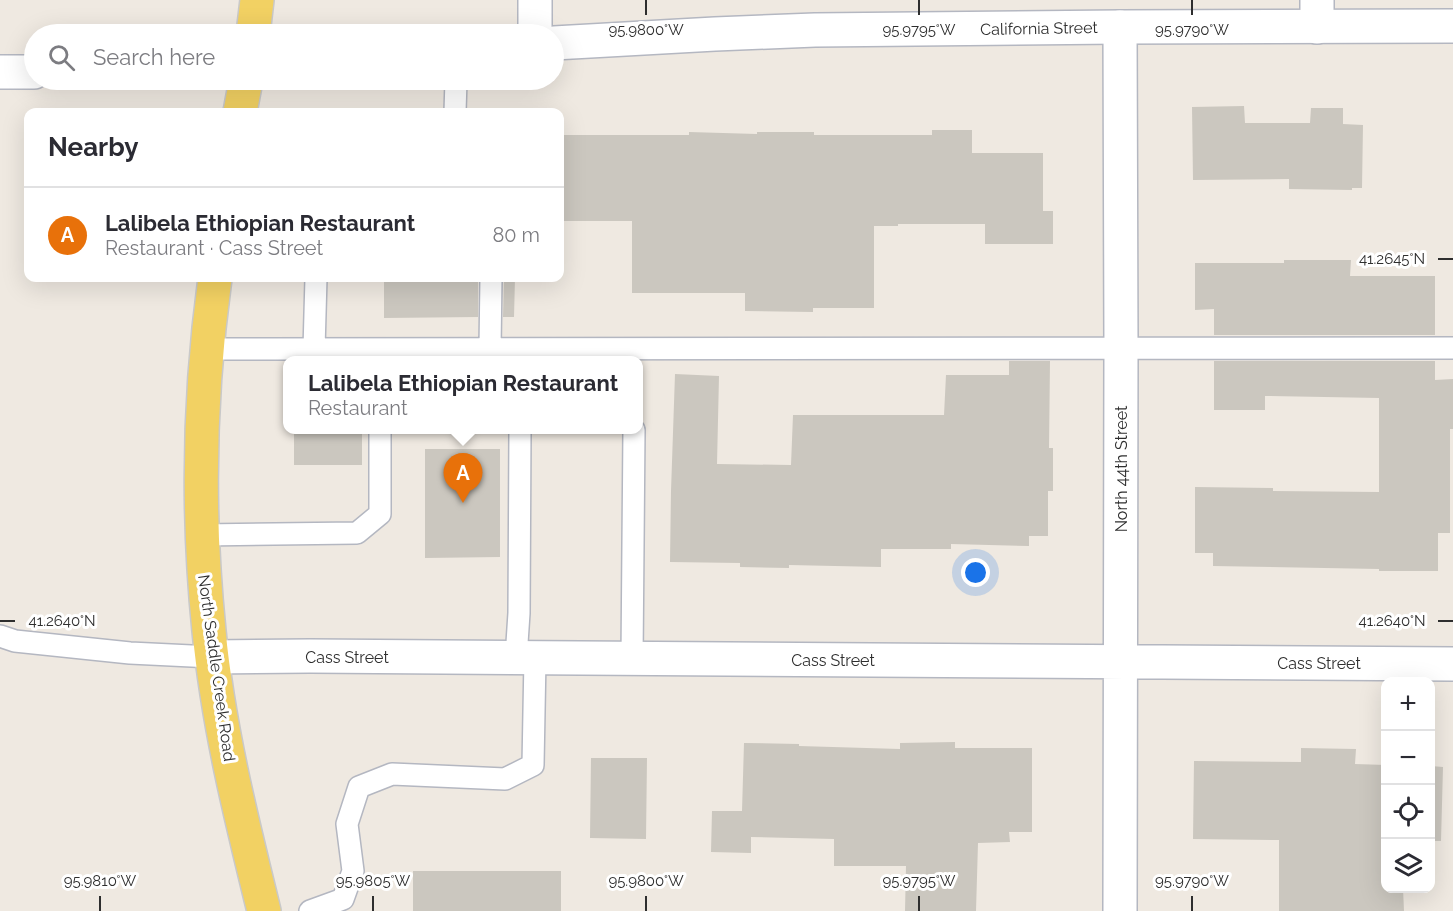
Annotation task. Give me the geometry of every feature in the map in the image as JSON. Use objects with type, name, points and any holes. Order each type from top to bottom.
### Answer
[{"type":"main road","points":[[254,24],[258,0]]},
{"type":"main road","points":[[241,108],[244,90]]},
{"type":"main road","name":"North Saddle Creek Road","points":[[214,282],[206,349],[202,415],[204,584],[212,657],[231,769],[264,911]]},
{"type":"street","points":[[535,0],[535,24]]},
{"type":"street","name":"California Street","points":[[564,42],[814,30],[1120,27],[1317,13],[1453,26]]},
{"type":"street","name":"North 44th Street","points":[[1120,27],[1120,911]]},
{"type":"street","points":[[0,72],[24,72]]},
{"type":"street","name":"Cass Street","points":[[212,657],[1453,664]]},
{"type":"lane","points":[[455,108],[456,90]]},
{"type":"lane","points":[[314,349],[316,282]]},
{"type":"lane","points":[[490,348],[491,282]]},
{"type":"lane","points":[[206,349],[314,349],[380,355],[490,348],[1453,348]]},
{"type":"lane","points":[[202,536],[357,533],[380,514],[380,434]]},
{"type":"lane","points":[[310,911],[345,905],[353,871],[347,824],[359,787],[392,774],[505,779],[533,765],[526,658],[519,613],[520,434]]},
{"type":"lane","points":[[632,658],[634,434]]},
{"type":"lane","points":[[0,636],[15,641],[114,651],[212,657]]},
{"type":"building","points":[[1244,106],[1245,123],[1310,123],[1311,108],[1343,108],[1343,124],[1363,125],[1362,188],[1352,188],[1352,190],[1289,189],[1289,179],[1193,180],[1192,107]]},
{"type":"building","points":[[932,130],[972,130],[972,153],[1043,153],[1043,211],[1053,211],[1053,244],[985,244],[985,224],[874,226],[874,308],[813,308],[813,312],[745,311],[745,293],[632,293],[632,221],[564,221],[564,135],[814,132],[814,135],[932,135]]},
{"type":"building","points":[[1284,260],[1351,260],[1350,276],[1435,276],[1435,335],[1214,335],[1214,309],[1195,310],[1195,263],[1284,263]]},
{"type":"building","points":[[384,282],[478,282],[478,317],[384,318]]},
{"type":"building","points":[[504,282],[515,282],[514,317],[503,317]]},
{"type":"building","points":[[1009,361],[1050,361],[1049,448],[1053,448],[1053,491],[1048,491],[1048,536],[1029,536],[1029,546],[951,544],[951,549],[881,549],[881,567],[789,565],[789,568],[740,567],[740,563],[670,562],[675,374],[719,376],[717,464],[791,465],[793,415],[944,415],[946,375],[1009,375]]},
{"type":"building","points":[[1214,361],[1435,361],[1435,380],[1453,379],[1453,429],[1450,429],[1450,533],[1438,533],[1438,571],[1213,566],[1213,553],[1195,553],[1195,487],[1273,488],[1273,491],[1379,492],[1379,398],[1265,396],[1265,410],[1214,410]]},
{"type":"building","points":[[294,434],[362,434],[362,465],[294,465]]},
{"type":"building","points":[[425,449],[500,449],[500,557],[425,558]]},
{"type":"building","points":[[955,742],[955,748],[1032,748],[1032,832],[1009,832],[1010,842],[978,843],[976,911],[905,911],[906,866],[834,866],[834,839],[751,837],[751,853],[711,852],[712,811],[742,811],[744,743],[900,749],[900,743]]},
{"type":"building","points":[[1301,748],[1356,749],[1355,764],[1381,765],[1381,893],[1403,893],[1404,911],[1279,911],[1279,840],[1193,839],[1194,761],[1301,762]]},
{"type":"building","points":[[591,758],[647,758],[646,839],[590,838]]},
{"type":"building","points":[[1435,766],[1443,767],[1441,841],[1435,841]]},
{"type":"building","points":[[413,871],[561,871],[561,911],[413,911]]},
{"type":"place","name":"Lalibela Ethiopian Restaurant","points":[[463,503]]}]
